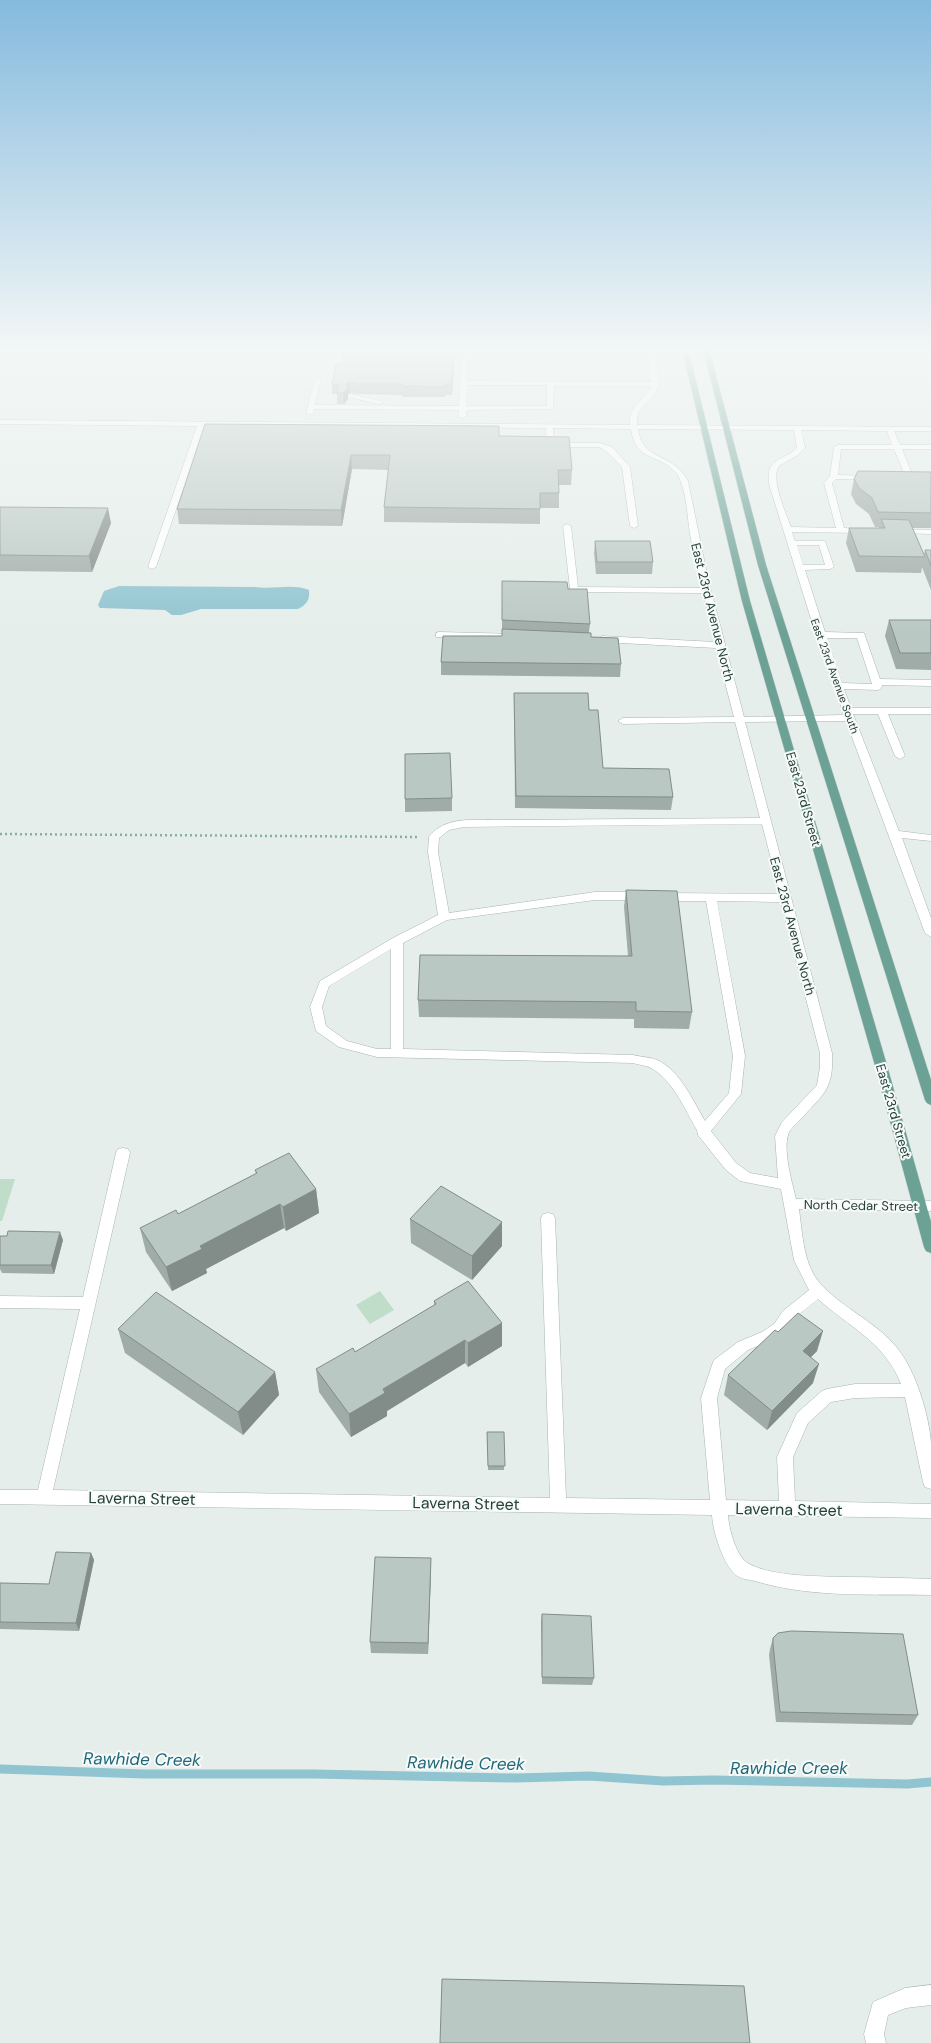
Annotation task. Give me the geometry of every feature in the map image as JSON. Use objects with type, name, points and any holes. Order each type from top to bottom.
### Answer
[{"type":"main road","name":"East 23rd Street","points":[[707,444],[746,601],[780,720],[926,1206],[931,1247]]},
{"type":"main road","points":[[731,444],[762,565],[931,1100]]},
{"type":"street","points":[[152,567],[195,444]]},
{"type":"street","points":[[564,444],[600,445],[609,449],[626,467],[634,526]]},
{"type":"street","name":"East 23rd Avenue North","points":[[638,444],[641,449],[672,464],[682,475],[720,644],[826,1053],[828,1066],[826,1079],[820,1091],[790,1122],[781,1136],[782,1161],[786,1185],[803,1263],[811,1280],[819,1290],[874,1334],[889,1349],[903,1372],[910,1390],[931,1482]]},
{"type":"street","name":"East 23rd Avenue South","points":[[800,444],[801,448],[776,464],[772,471],[773,484],[820,635],[848,714],[888,820],[895,834],[931,933]]},
{"type":"street","points":[[897,446],[907,478],[931,479]]},
{"type":"street","points":[[841,530],[828,483],[834,477],[838,447],[931,447]]},
{"type":"street","points":[[834,477],[882,478]]},
{"type":"street","points":[[567,526],[574,589],[707,591]]},
{"type":"street","points":[[787,530],[871,531]]},
{"type":"street","points":[[886,531],[931,532]]},
{"type":"street","points":[[791,543],[822,543],[830,567],[798,568]]},
{"type":"street","points":[[439,635],[524,637]]},
{"type":"street","points":[[820,635],[861,635],[878,687],[838,686]]},
{"type":"street","points":[[595,639],[720,644]]},
{"type":"street","points":[[876,682],[931,683]]},
{"type":"street","points":[[623,720],[780,720],[810,719],[882,711],[931,711]]},
{"type":"street","points":[[882,711],[900,756]]},
{"type":"street","points":[[444,917],[433,852],[434,837],[446,827],[464,824],[766,821]]},
{"type":"street","points":[[895,834],[931,838]]},
{"type":"street","points":[[786,898],[595,896],[444,917],[398,940],[324,984],[316,1006],[320,1028],[343,1044],[377,1053],[633,1059],[654,1064],[669,1075],[704,1132],[726,1161],[745,1177],[786,1185]]},
{"type":"street","points":[[704,1132],[735,1094],[739,1056],[711,897]]},
{"type":"street","points":[[397,1054],[398,940]]},
{"type":"street","points":[[44,1497],[122,1153]]},
{"type":"street","name":"North Cedar Street","points":[[791,1204],[926,1206]]},
{"type":"street","points":[[548,1218],[558,1504]]},
{"type":"street","points":[[819,1290],[788,1316],[779,1328],[767,1336],[743,1346],[719,1365],[708,1398],[721,1531],[731,1554],[743,1570],[777,1580],[814,1584],[931,1587]]},
{"type":"street","points":[[0,1302],[89,1303]]},
{"type":"street","points":[[788,1509],[785,1457],[802,1418],[828,1396],[855,1391],[910,1390]]},
{"type":"street","name":"Laverna Street","points":[[0,1497],[558,1504],[931,1512]]},
{"type":"street","points":[[876,2043],[874,2034],[880,2009],[905,1998],[931,1995]]},
{"type":"path","points":[[0,834],[375,838],[434,837]]},
{"type":"green space","points":[[0,1179],[15,1179],[2,1221],[0,1221]]},
{"type":"green space","points":[[380,1291],[394,1310],[370,1324],[356,1305]]},
{"type":"water","points":[[119,586],[296,587],[309,590],[309,593],[307,601],[298,609],[201,609],[181,615],[172,615],[165,610],[100,608],[98,605],[104,591]]},
{"type":"building","points":[[198,444],[570,444],[572,470],[558,470],[559,493],[540,493],[540,509],[384,507],[390,455],[351,455],[341,510],[177,509]]},
{"type":"building","points":[[858,471],[931,472],[931,513],[878,512],[872,498],[859,488],[854,479]]},
{"type":"building","points":[[0,507],[108,508],[89,556],[0,555]]},
{"type":"building","points":[[881,519],[909,520],[925,557],[859,556],[849,528],[885,528]]},
{"type":"building","points":[[595,541],[650,541],[653,562],[597,562]]},
{"type":"building","points":[[925,550],[931,550],[931,566]]},
{"type":"building","points":[[502,581],[567,582],[568,589],[587,589],[590,624],[502,620]]},
{"type":"building","points":[[889,620],[931,620],[931,653],[900,653]]},
{"type":"building","points":[[502,629],[591,633],[591,637],[618,638],[621,664],[441,662],[443,636],[502,636]]},
{"type":"building","points":[[514,693],[588,693],[589,710],[598,710],[603,768],[669,769],[673,797],[516,796]]},
{"type":"building","points":[[450,753],[452,798],[405,799],[405,754]]},
{"type":"building","points":[[626,890],[677,891],[692,1012],[636,1011],[636,1002],[418,1000],[420,955],[632,956]]},
{"type":"building","points":[[289,1153],[316,1189],[283,1207],[280,1204],[200,1246],[202,1249],[166,1267],[140,1228],[176,1210],[178,1214],[257,1173],[255,1170]]},
{"type":"building","points":[[441,1186],[502,1222],[472,1256],[410,1219]]},
{"type":"building","points":[[8,1231],[60,1232],[51,1265],[0,1265],[0,1236],[7,1236]]},
{"type":"building","points":[[468,1281],[502,1323],[468,1343],[465,1340],[383,1389],[385,1393],[349,1414],[316,1369],[353,1348],[355,1352],[436,1304],[434,1301]]},
{"type":"building","points":[[156,1292],[275,1372],[238,1412],[118,1329]]},
{"type":"building","points":[[798,1313],[823,1331],[803,1351],[819,1364],[772,1411],[728,1375],[775,1330],[778,1332]]},
{"type":"building","points":[[487,1432],[504,1432],[505,1466],[488,1466]]},
{"type":"building","points":[[56,1552],[91,1553],[76,1623],[0,1622],[0,1583],[49,1584]]},
{"type":"building","points":[[375,1557],[431,1558],[428,1643],[370,1642]]},
{"type":"building","points":[[542,1614],[591,1616],[594,1678],[542,1677]]},
{"type":"building","points":[[791,1631],[903,1634],[918,1715],[780,1712],[773,1638],[778,1633]]},
{"type":"building","points":[[442,1979],[744,1986],[750,2043],[440,2043]]},
{"type":"waterway","name":"Rawhide Creek","points":[[0,1769],[144,1774],[313,1774],[516,1778],[589,1776],[663,1781],[714,1780],[907,1784],[931,1782]]}]
